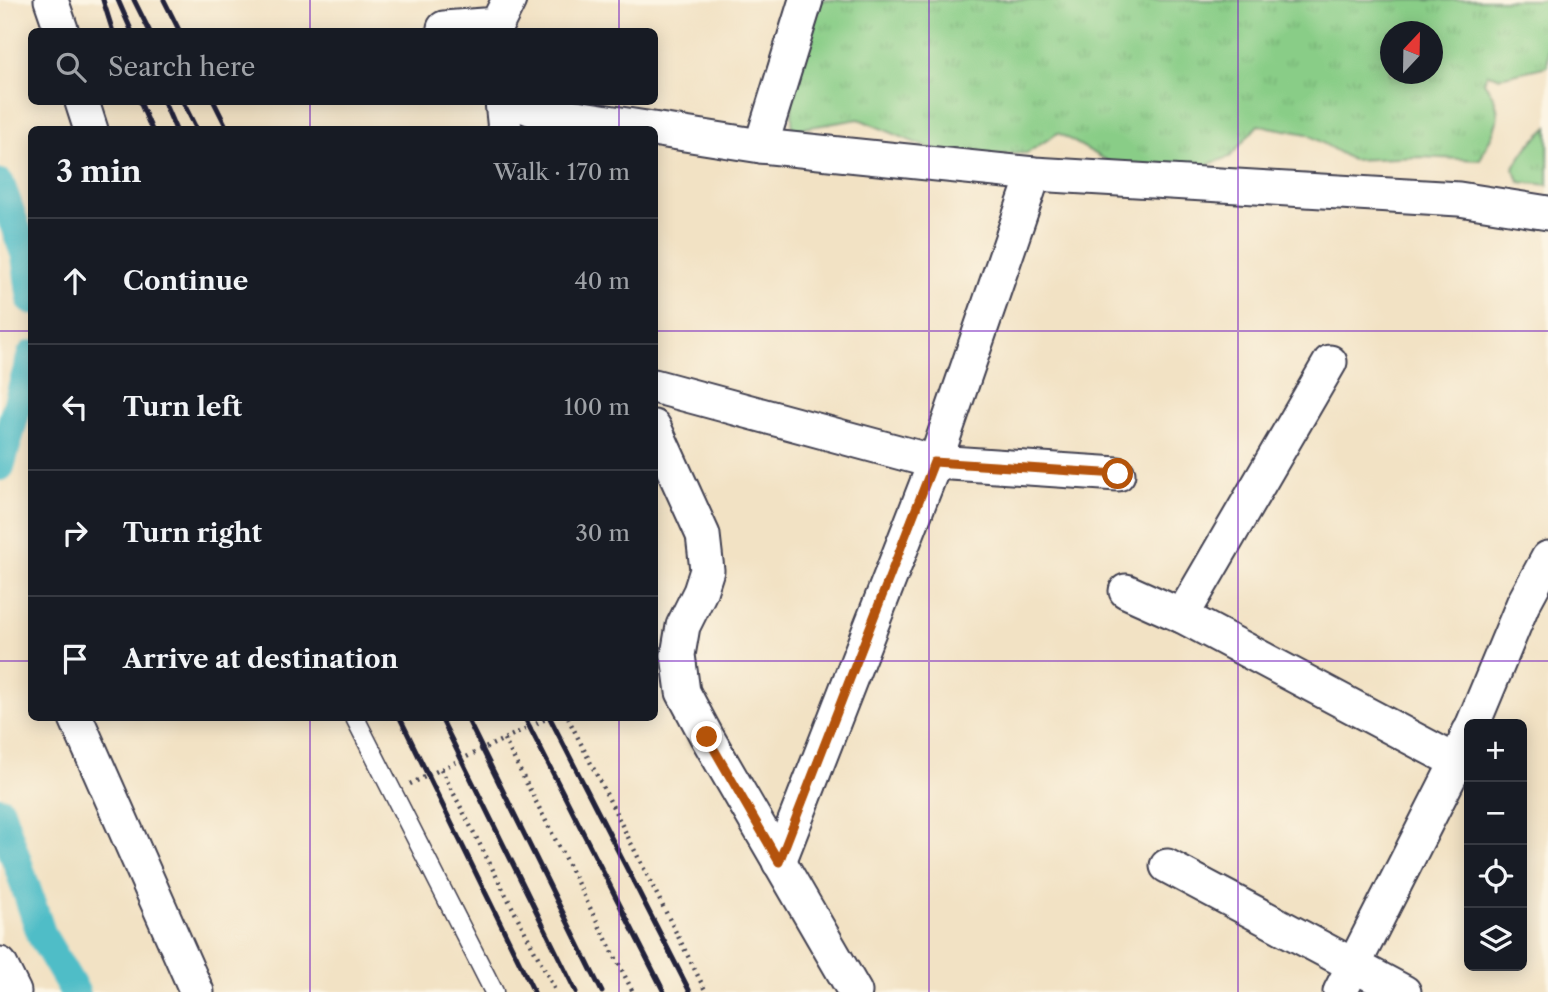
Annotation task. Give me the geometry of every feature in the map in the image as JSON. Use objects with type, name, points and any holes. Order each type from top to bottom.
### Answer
[{"type":"street","points":[[441,20],[497,24],[509,0]]},
{"type":"street","points":[[761,146],[806,0]]},
{"type":"street","points":[[83,105],[89,126]]},
{"type":"street","points":[[502,105],[505,126]]},
{"type":"street","points":[[522,105],[538,111],[634,126]]},
{"type":"street","points":[[658,130],[761,146],[1034,174],[1459,199],[1548,213]]},
{"type":"street","points":[[779,862],[934,462],[1034,174]]},
{"type":"street","points":[[1182,615],[1330,362]]},
{"type":"street","points":[[658,387],[934,462],[1118,474]]},
{"type":"street","points":[[658,436],[703,535],[706,570],[700,592],[683,626],[678,655],[683,692],[855,992]]},
{"type":"street","points":[[1476,719],[1536,608],[1548,558]]},
{"type":"street","points":[[1126,591],[1463,747],[1347,979]]},
{"type":"street","points":[[77,721],[197,992]]},
{"type":"street","points":[[1167,866],[1347,979],[1404,992]]},
{"type":"street","points":[[0,964],[14,992]]},
{"type":"lane","points":[[357,721],[494,992]]},
{"type":"path","points":[[394,792],[542,721]]},
{"type":"path","points":[[570,721],[706,992]]},
{"type":"path","points":[[503,739],[632,992]]},
{"type":"path","points":[[441,769],[556,992]]},
{"type":"green space","points":[[814,0],[1548,0],[1548,66],[1500,77],[1487,74],[1484,82],[1492,93],[1498,112],[1494,129],[1480,160],[1420,157],[1352,160],[1307,134],[1258,125],[1230,157],[1170,177],[1124,170],[1058,133],[1027,153],[949,157],[859,119],[792,130],[792,100]]},
{"type":"green space","points":[[1548,127],[1548,185],[1520,182],[1513,168],[1529,145]]},
{"type":"waterway","points":[[0,184],[26,256],[28,271]]},
{"type":"waterway","points":[[0,466],[28,369]]},
{"type":"waterway","points":[[0,811],[42,936],[75,992]]},
{"type":"railway","points":[[103,0],[112,28]]},
{"type":"railway","points":[[118,0],[130,28]]},
{"type":"railway","points":[[134,0],[148,28]]},
{"type":"railway","points":[[164,0],[178,28]]},
{"type":"railway","points":[[141,105],[150,126]]},
{"type":"railway","points":[[165,105],[174,126]]},
{"type":"railway","points":[[184,105],[195,126]]},
{"type":"railway","points":[[216,105],[226,126]]},
{"type":"railway","points":[[401,721],[534,992]]},
{"type":"railway","points":[[442,721],[576,992]]},
{"type":"railway","points":[[468,721],[602,992]]},
{"type":"railway","points":[[527,721],[664,992]]},
{"type":"railway","points":[[552,721],[690,992]]},
{"type":"route","points":[[707,737],[779,862],[934,462],[1118,474]]}]
